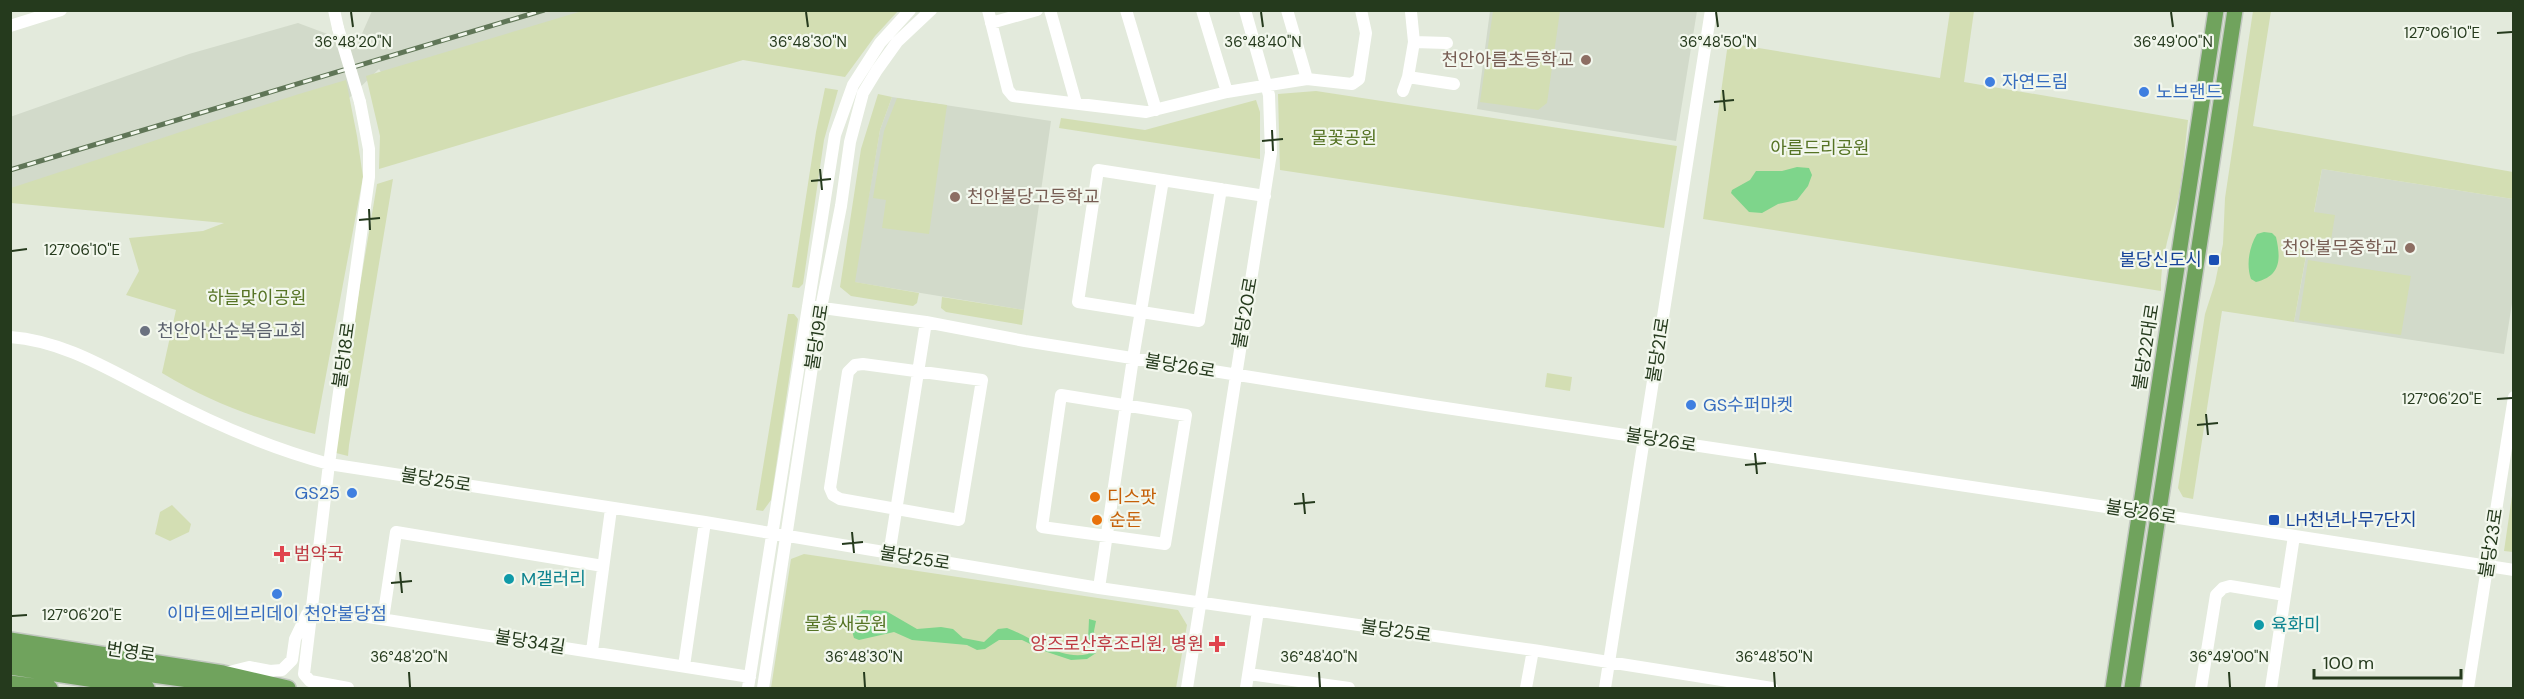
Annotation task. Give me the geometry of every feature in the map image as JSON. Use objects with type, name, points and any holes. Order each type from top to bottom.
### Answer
[{"type":"main road","name":"불당22대로","points":[[2112,687],[2216,10]]},
{"type":"main road","name":"불당22대로","points":[[2133,687],[2235,10]]},
{"type":"main road","points":[[10,640],[223,673],[288,688]]},
{"type":"main road","name":"번영로","points":[[10,655],[246,688]]},
{"type":"main road","name":"번영로","points":[[10,667],[147,688]]},
{"type":"main road","points":[[10,683],[50,688]]},
{"type":"main road","points":[[283,688],[288,688]]},
{"type":"street","points":[[10,26],[61,10]]},
{"type":"street","name":"불당18로","points":[[334,10],[360,102],[369,149],[369,177],[329,464],[304,674],[310,681],[348,688]]},
{"type":"street","name":"불당19로","points":[[763,688],[787,537],[835,135],[853,85],[880,43],[910,10]]},
{"type":"street","name":"불당19로","points":[[749,683],[772,535],[815,307],[841,206],[850,142],[863,93],[897,42],[931,10]]},
{"type":"street","points":[[988,10],[1008,90],[1013,96],[1146,112],[1227,92],[1307,79],[1352,84],[1359,79],[1365,33],[1361,10]]},
{"type":"street","points":[[991,23],[1037,10]]},
{"type":"street","points":[[1050,10],[1076,103]]},
{"type":"street","points":[[1126,10],[1156,110]]},
{"type":"street","points":[[1202,10],[1227,92]]},
{"type":"street","name":"불당20로","points":[[1187,688],[1271,153],[1270,104],[1267,85],[1245,10]]},
{"type":"street","points":[[1287,10],[1307,79]]},
{"type":"street","name":"불당21로","points":[[1605,688],[1711,10]]},
{"type":"street","points":[[1403,91],[1408,77],[1414,42],[1412,11]]},
{"type":"street","points":[[1414,42],[1447,43]]},
{"type":"street","points":[[1408,77],[1454,84]]},
{"type":"street","points":[[1221,189],[1199,321],[1078,302],[1098,170],[1221,189],[1265,196]]},
{"type":"street","points":[[1099,588],[1125,404],[1163,180]]},
{"type":"street","name":"불당26로","points":[[815,307],[926,322],[1025,341],[1235,375],[2159,514],[2514,570]]},
{"type":"street","points":[[889,555],[926,322]]},
{"type":"street","name":"불당25로","points":[[10,337],[76,353],[246,437],[284,452],[329,464],[705,522],[889,555],[1099,588],[1533,650],[1744,686],[1772,688]]},
{"type":"street","points":[[863,364],[918,371],[982,380],[959,520],[840,499],[833,495],[830,488],[848,372],[855,365],[863,364]]},
{"type":"street","points":[[1061,395],[1185,415],[1165,544],[1107,536],[1042,527],[1061,395]]},
{"type":"street","name":"불당23로","points":[[2468,688],[2514,398]]},
{"type":"street","points":[[592,651],[611,509]]},
{"type":"street","points":[[684,666],[705,522]]},
{"type":"street","points":[[383,619],[396,532],[603,566]]},
{"type":"street","points":[[2271,688],[2294,536]]},
{"type":"street","points":[[2201,688],[2216,595],[2223,588],[2230,586],[2285,595]]},
{"type":"street","points":[[223,673],[249,667],[270,671],[282,670],[292,660],[295,639],[311,608]]},
{"type":"street","name":"불당34길","points":[[311,608],[684,666],[749,683]]},
{"type":"street","points":[[1246,688],[1257,611]]},
{"type":"street","points":[[1526,688],[1533,650]]},
{"type":"street","points":[[1249,674],[1349,688]]},
{"type":"shaded area","points":[[372,11],[672,11],[398,99],[379,69],[347,100],[11,201],[10,117],[189,54],[298,23],[357,45]]},
{"type":"shaded area","name":"천안아름초등학교","points":[[1490,11],[1697,11],[1676,141],[1477,109]]},
{"type":"shaded area","name":"천안불당고등학교","points":[[892,97],[1051,121],[1024,310],[854,282],[880,130]]},
{"type":"shaded area","points":[[1797,167],[1809,168],[1812,175],[1808,186],[1797,200],[1778,204],[1762,213],[1749,212],[1731,193],[1732,190],[1750,180],[1756,171],[1782,171]]},
{"type":"shaded area","name":"천안불무중학교","points":[[2322,169],[2513,199],[2513,297],[2504,354],[2294,322]]},
{"type":"shaded area","points":[[2272,233],[2276,237],[2277,266],[2270,276],[2256,282],[2249,274],[2249,256],[2257,234]]},
{"type":"shaded area","points":[[863,610],[886,611],[917,629],[941,627],[953,629],[963,638],[984,642],[998,629],[1007,628],[1046,647],[1078,655],[1088,654],[1091,650],[1088,641],[1089,619],[1096,621],[1094,631],[1096,653],[1087,659],[1071,660],[1022,640],[999,640],[985,649],[977,650],[967,645],[912,640],[894,632],[859,640],[854,638],[853,626],[855,619]]},
{"type":"green space","points":[[582,11],[898,11],[875,36],[845,77],[743,60],[379,169],[380,136],[366,76]]},
{"type":"green space","points":[[1493,11],[1560,11],[1547,103],[1538,110],[1480,102]]},
{"type":"green space","name":"아름드리공원","points":[[1950,11],[1974,11],[1964,82],[2188,120],[2180,189],[2164,256],[2161,291],[1703,219],[1728,43],[1940,78]]},
{"type":"green space","points":[[2253,11],[2271,11],[2253,126],[2513,172],[2513,199],[2322,169],[2314,212],[2335,215],[2329,253],[2307,250],[2294,322],[2222,311],[2193,499],[2183,497],[2178,488],[2205,314],[2215,283],[2223,244],[2225,198]]},
{"type":"green space","name":"하늘맞이공원","points":[[346,80],[363,177],[315,434],[236,410],[199,394],[162,373],[176,310],[126,295],[139,271],[129,238],[203,231],[224,223],[11,203],[11,188]]},
{"type":"green space","points":[[825,88],[838,90],[824,140],[803,284],[799,288],[792,287],[816,132]]},
{"type":"green space","name":"물꽃공원","points":[[1316,91],[1677,146],[1664,228],[1280,170],[1278,94]]},
{"type":"green space","points":[[878,94],[892,97],[880,130],[855,282],[919,293],[917,303],[913,306],[851,296],[840,287],[861,149]]},
{"type":"green space","points":[[897,98],[947,105],[929,234],[882,228],[886,200],[873,198],[884,131]]},
{"type":"green space","points":[[1256,100],[1260,112],[1260,159],[1059,128],[1061,118],[1145,130]]},
{"type":"green space","points":[[393,179],[348,456],[336,453],[333,447],[377,184]]},
{"type":"green space","points":[[2308,260],[2411,276],[2401,335],[2299,320]]},
{"type":"green space","points":[[942,297],[1024,310],[1022,325],[946,312],[941,308]]},
{"type":"green space","points":[[788,314],[794,314],[798,319],[771,500],[763,511],[756,510]]},
{"type":"green space","points":[[1547,373],[1572,377],[1570,391],[1545,387]]},
{"type":"green space","points":[[2513,489],[2513,552],[2504,551]]},
{"type":"green space","points":[[172,505],[191,524],[189,532],[170,541],[155,534],[160,512]]},
{"type":"green space","name":"물총새공원","points":[[804,554],[1178,610],[1187,625],[1176,688],[771,688],[791,559]]},
{"type":"railway","points":[[10,170],[544,10]]},
{"type":"place","name":"천안아름초등학교","points":[[1586,60]]},
{"type":"place","name":"자연드림","points":[[1990,82]]},
{"type":"place","name":"노브랜드","points":[[2144,92]]},
{"type":"place","name":"천안불당고등학교","points":[[955,197]]},
{"type":"place","name":"천안불무중학교","points":[[2410,248]]},
{"type":"place","name":"불당신도시","points":[[2214,260]]},
{"type":"place","name":"천안아산순복음교회","points":[[145,331]]},
{"type":"place","name":"GS수퍼마켓","points":[[1691,405]]},
{"type":"place","name":"GS25","points":[[352,493]]},
{"type":"place","name":"디스팟","points":[[1095,497]]},
{"type":"place","name":"순돈","points":[[1097,520]]},
{"type":"place","name":"LH천년나무7단지","points":[[2274,520]]},
{"type":"place","name":"범약국","points":[[282,554]]},
{"type":"place","name":"M갤러리","points":[[509,579]]},
{"type":"place","name":"이마트에브리데이 천안불당점","points":[[277,594]]},
{"type":"place","name":"육화미","points":[[2259,625]]},
{"type":"place","name":"앙즈로산후조리원, 병원","points":[[1217,644]]}]
